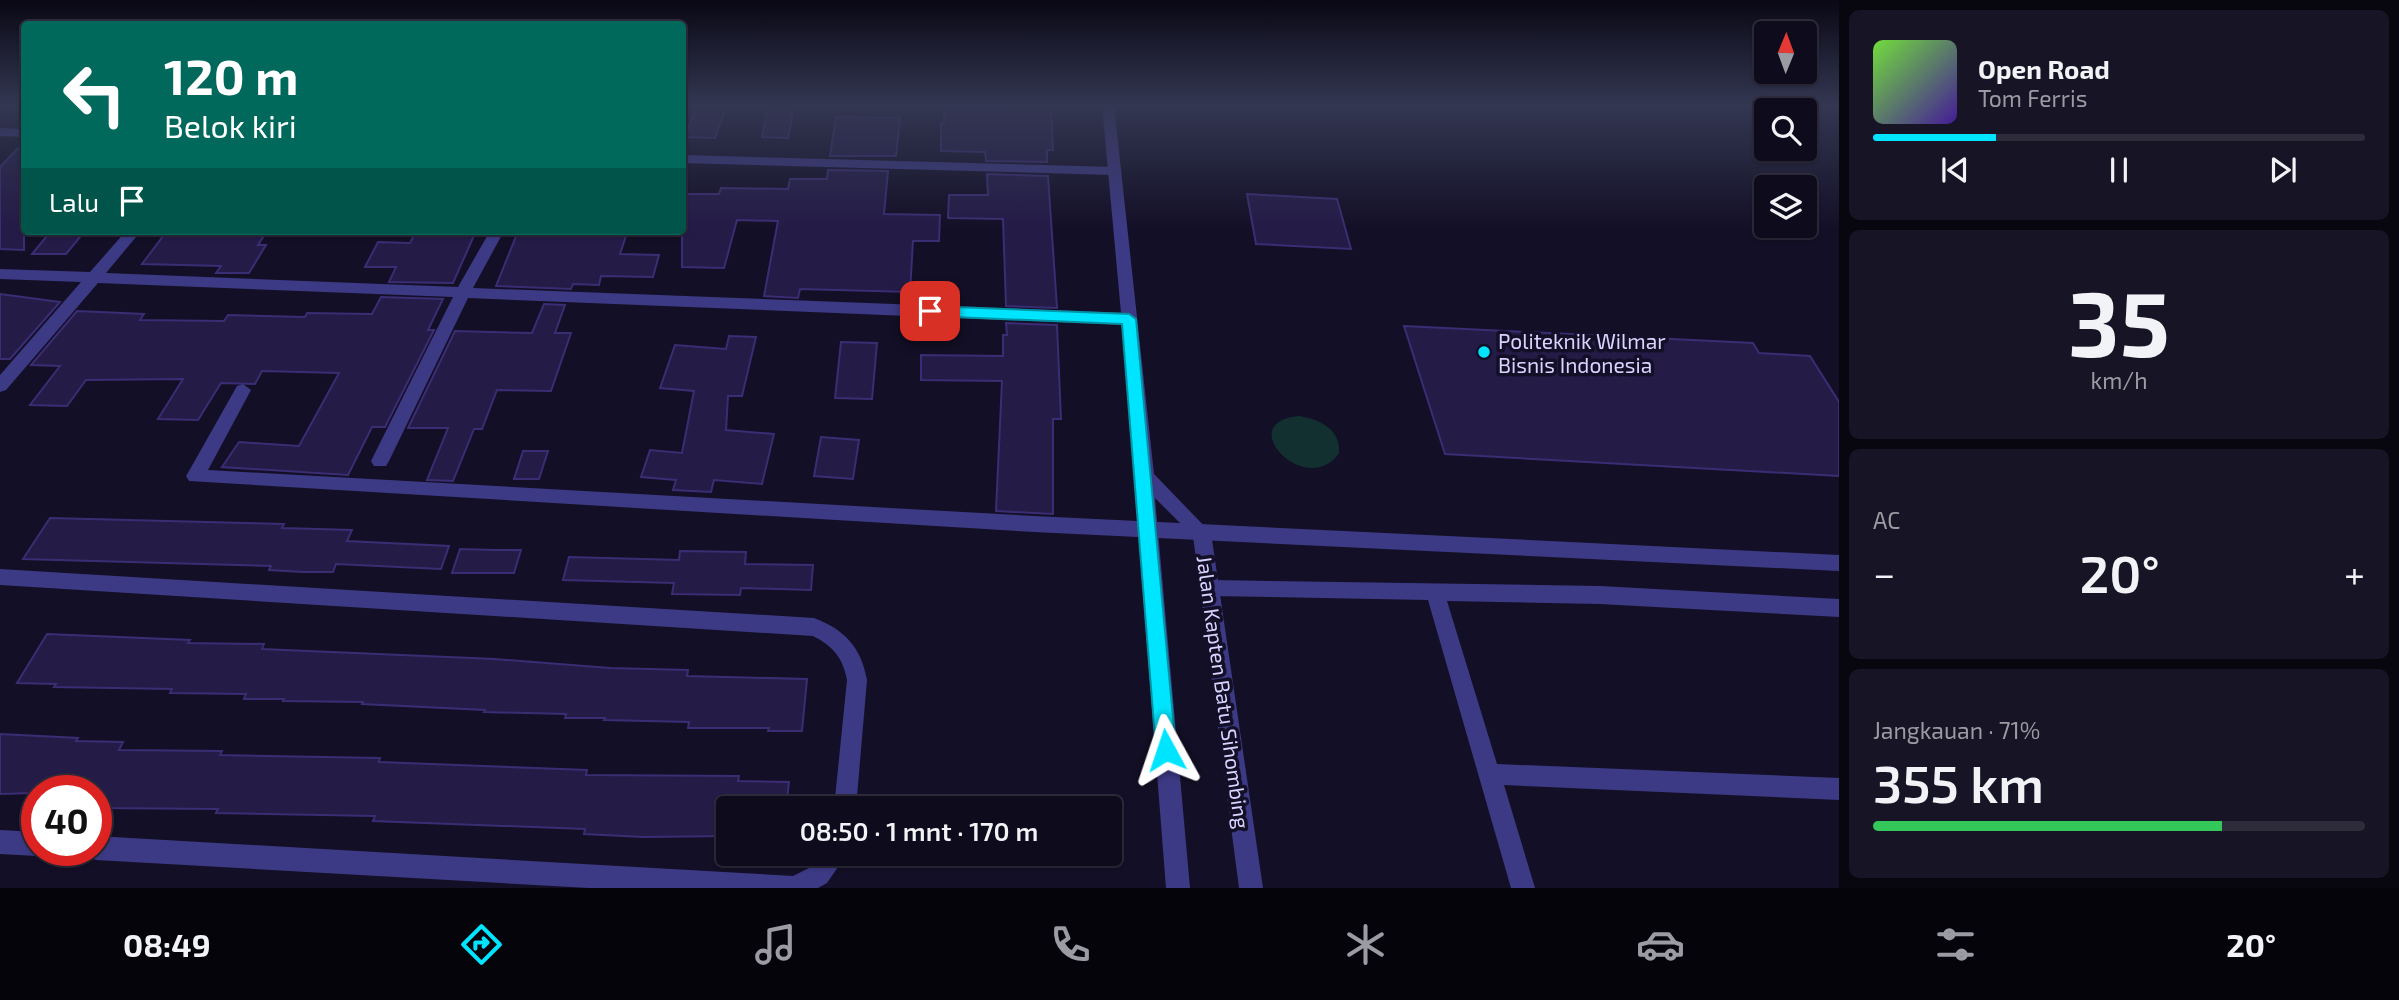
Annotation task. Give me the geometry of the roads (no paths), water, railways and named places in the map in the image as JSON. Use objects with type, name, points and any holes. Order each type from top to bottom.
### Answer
[{"type":"street","points":[[1112,146],[1144,477],[1178,888]]},
{"type":"street","points":[[686,159],[1115,171]]},
{"type":"street","points":[[0,386],[130,235]]},
{"type":"street","points":[[380,461],[463,292],[495,235]]},
{"type":"street","points":[[0,274],[1129,319]]},
{"type":"street","points":[[243,390],[195,476],[1202,533],[1839,563]]},
{"type":"street","name":"Jalan Kapten Batu Sihombing","points":[[1144,477],[1202,533],[1251,888]]},
{"type":"street","points":[[0,578],[814,627],[831,634],[845,645],[854,660],[857,680],[846,796]]},
{"type":"street","points":[[1211,589],[1600,595],[1839,608]]},
{"type":"street","points":[[1435,592],[1523,888]]},
{"type":"street","points":[[1489,774],[1839,789]]},
{"type":"street","points":[[0,842],[21,843]]},
{"type":"street","points":[[112,849],[794,888],[819,875],[826,866]]},
{"type":"place","name":"Politeknik Wilmar Bisnis Indonesia","points":[[1484,352]]}]
